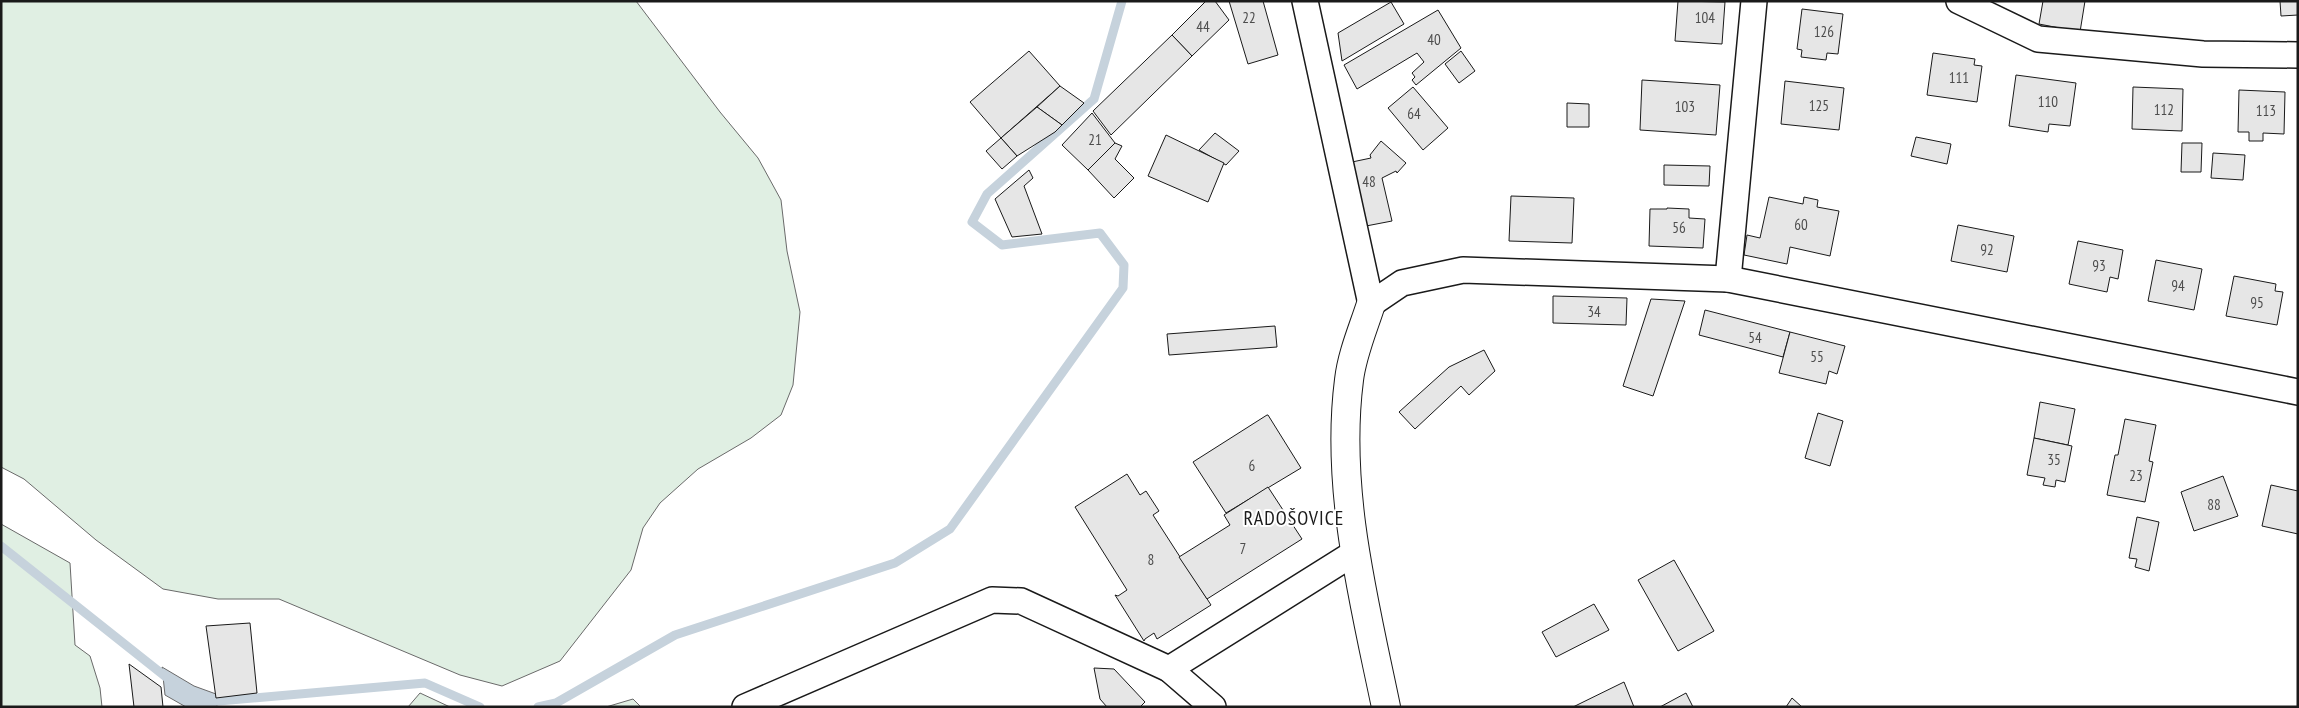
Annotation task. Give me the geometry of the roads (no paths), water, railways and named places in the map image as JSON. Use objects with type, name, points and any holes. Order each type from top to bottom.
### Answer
[{"type":"street","points":[[1304,1],[1371,304],[1356,348],[1349,379],[1345,426],[1354,553],[1386,707]]},
{"type":"street","points":[[1728,279],[1754,1]]},
{"type":"street","points":[[1959,1],[2038,39],[2203,54],[2298,55]]},
{"type":"street","points":[[1371,304],[1402,284],[1463,270],[1728,279],[2298,392]]},
{"type":"street","points":[[1169,669],[1354,553]]},
{"type":"street","points":[[745,707],[992,600],[1021,601],[1169,669],[1214,707]]},
{"type":"waterway","points":[[538,707],[556,703],[675,635],[895,563],[950,529],[1123,288],[1124,265],[1100,233],[1002,245],[972,222],[987,194],[1094,99],[1122,1]]},
{"type":"waterway","points":[[1,546],[171,681]]},
{"type":"waterway","points":[[207,702],[425,683],[480,707]]},
{"type":"district","name":"RADOŠOVICE","points":[[1294,518]]}]
